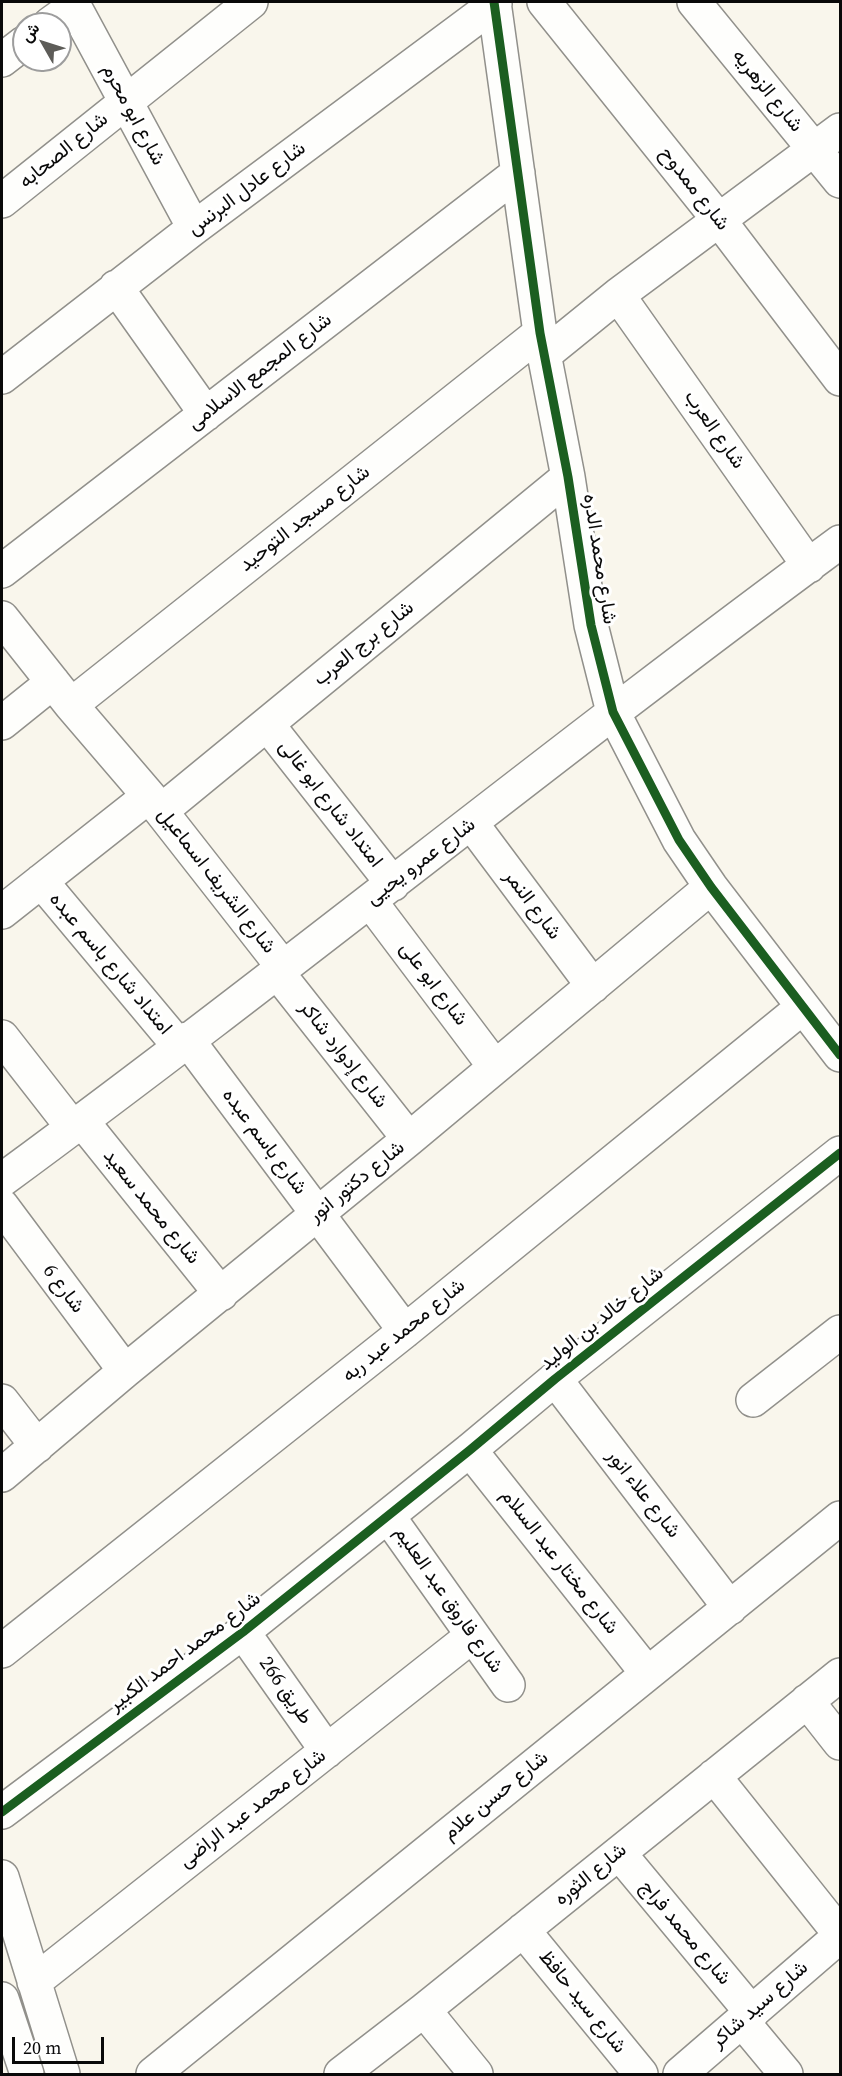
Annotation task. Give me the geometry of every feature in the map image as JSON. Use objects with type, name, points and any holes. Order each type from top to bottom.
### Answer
[{"type":"street","name":"شارع الصحابه","points":[[2,201],[251,2]]},
{"type":"street","name":"شارع ممدوح","points":[[544,2],[719,220],[840,379]]},
{"type":"street","name":"شارع الزهريه","points":[[694,2],[840,181]]},
{"type":"street","name":"شارع محمد الدره","points":[[494,3],[542,344],[568,477],[591,625],[613,712],[679,840],[711,887],[840,1055]]},
{"type":"street","name":"شارع عادل البرنس","points":[[2,377],[116,287],[494,3]]},
{"type":"street","name":"شارع ابو محرم","points":[[66,10],[126,101],[194,228]]},
{"type":"street","name":"شارع مسجد التوحيد","points":[[2,723],[62,694],[542,344],[618,295],[840,130]]},
{"type":"street","name":"شارع المجمع الاسلامى","points":[[2,571],[518,173]]},
{"type":"street","points":[[116,287],[206,414]]},
{"type":"street","name":"شارع العرب","points":[[618,295],[809,566]]},
{"type":"street","name":"شارع برج العرب","points":[[2,912],[41,881],[155,804],[267,724],[568,477]]},
{"type":"street","name":"شارع عمرو يحيى","points":[[2,1180],[472,824],[613,712],[840,542]]},
{"type":"street","name":"شارع الشريف اسماعيل","points":[[2,618],[62,694],[155,804],[280,969]]},
{"type":"street","name":"امتداد شارع ابو غالى","points":[[267,724],[381,892]]},
{"type":"street","name":"شارع النمر","points":[[472,824],[593,986]]},
{"type":"street","name":"امتداد شارع باسم عبده","points":[[41,881],[183,1043]]},
{"type":"street","name":"شارع دكتور انور","points":[[2,1475],[711,887]]},
{"type":"street","name":"شارع ابو على","points":[[381,892],[495,1067]]},
{"type":"street","name":"شارع إدوارد شاكر","points":[[280,969],[409,1139]]},
{"type":"street","name":"شارع محمد عبد ربه","points":[[2,1651],[405,1331],[803,1007]]},
{"type":"street","name":"شارع محمد سعيد","points":[[2,1037],[221,1294]]},
{"type":"street","name":"شارع باسم عبده","points":[[183,1043],[405,1331]]},
{"type":"street","name":"شارع خالد بن الوليد","points":[[388,1516],[555,1379],[840,1153]]},
{"type":"street","name":"شارع 6","points":[[2,1206],[125,1371]]},
{"type":"street","points":[[753,1400],[840,1332]]},
{"type":"street","name":"شارع علاء انور","points":[[555,1379],[730,1608]]},
{"type":"street","points":[[2,1401],[37,1446]]},
{"type":"street","name":"شارع مختار عبد السلام","points":[[470,1450],[647,1673]]},
{"type":"street","name":"شارع محمد احمد الكبير","points":[[2,1812],[243,1632],[388,1516]]},
{"type":"street","name":"شارع فاروق عبد العليم","points":[[388,1516],[508,1685]]},
{"type":"street","name":"شارع حسن علام","points":[[153,2074],[840,1518]]},
{"type":"street","name":"طريق 266","points":[[243,1632],[327,1751]]},
{"type":"street","name":"شارع محمد عبد الراضى","points":[[34,1982],[472,1636]]},
{"type":"street","name":"شارع الثوره","points":[[341,2074],[424,2010],[840,1675]]},
{"type":"street","points":[[807,1701],[840,1743]]},
{"type":"street","points":[[714,1776],[838,1943]]},
{"type":"street","name":"شارع محمد فراج","points":[[619,1853],[747,2017],[786,2074]]},
{"type":"street","points":[[2,1877],[63,2074]]},
{"type":"street","name":"شارع سيد حافظ","points":[[523,1930],[641,2074]]},
{"type":"street","name":"شارع سيد شاكر","points":[[680,2074],[838,1943]]},
{"type":"street","points":[[2,1999],[27,2074]]},
{"type":"street","points":[[424,2010],[476,2074]]},
{"type":"cycle path","points":[[494,2],[540,333],[568,477],[591,625],[613,712],[679,840],[711,887],[840,1055]]},
{"type":"cycle path","points":[[2,1812],[243,1632],[555,1379],[840,1153]]}]
